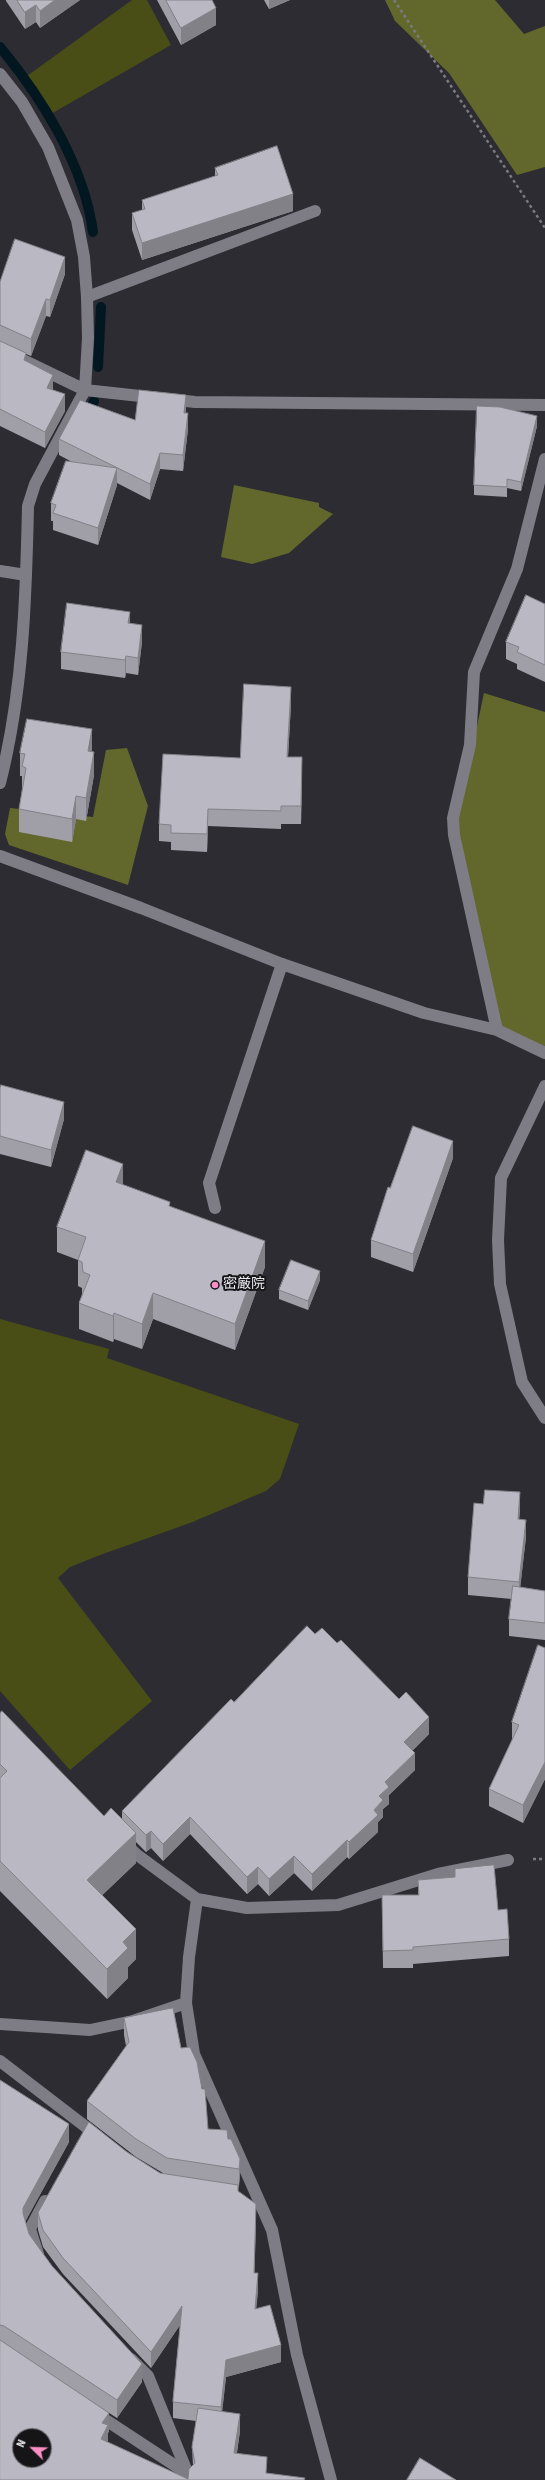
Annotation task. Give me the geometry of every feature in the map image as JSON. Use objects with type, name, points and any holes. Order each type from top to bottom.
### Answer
[{"type":"street","points":[[0,74],[22,102],[48,146],[74,213],[84,257],[88,338],[85,390],[35,484],[28,506],[23,648],[12,730],[0,783]]},
{"type":"street","points":[[87,297],[315,211]]},
{"type":"street","points":[[0,349],[85,390],[195,402],[545,405]]},
{"type":"street","points":[[497,1030],[454,835],[453,818],[470,745],[474,672],[517,569],[545,459]]},
{"type":"street","points":[[0,571],[26,575]]},
{"type":"street","points":[[0,856],[141,908],[282,964],[424,1013],[497,1030],[545,1053]]},
{"type":"street","points":[[215,1208],[209,1183],[282,964]]},
{"type":"street","points":[[545,1086],[501,1178],[498,1240],[500,1284],[522,1382],[545,1418]]},
{"type":"street","points":[[114,1831],[136,1854],[196,1900],[247,1908],[338,1906],[438,1874],[508,1860]]},
{"type":"street","points":[[196,1900],[189,1957],[186,2003],[194,2054],[259,2197],[272,2230],[297,2355],[331,2480]]},
{"type":"street","points":[[0,2024],[90,2030],[133,2021],[186,2003]]},
{"type":"street","points":[[0,2061],[109,2145]]},
{"type":"street","points":[[79,2141],[86,2128]]},
{"type":"street","points":[[44,2262],[36,2250],[30,2229],[52,2188]]},
{"type":"street","points":[[243,2195],[259,2197]]},
{"type":"street","points":[[122,2350],[148,2376],[188,2477]]},
{"type":"street","points":[[84,2406],[188,2477]]},
{"type":"path","points":[[394,0],[545,228]]},
{"type":"green space","points":[[132,0],[147,0],[171,45],[51,114],[27,76]]},
{"type":"green space","points":[[385,0],[495,0],[524,34],[545,26],[545,167],[517,175],[449,73],[395,21]]},
{"type":"green space","points":[[234,485],[319,503],[319,507],[333,514],[289,553],[252,564],[221,557]]},
{"type":"green space","points":[[484,693],[545,712],[545,1047],[501,1027],[454,835]]},
{"type":"green space","points":[[127,748],[148,806],[128,885],[9,845],[5,834],[10,808],[93,817],[106,750]]},
{"type":"green space","points":[[0,1319],[109,1349],[107,1358],[299,1424],[280,1479],[266,1491],[190,1523],[70,1567],[58,1578],[152,1701],[70,1770],[0,1691]]},
{"type":"building","points":[[17,0],[55,0],[40,11],[36,5],[25,12]]},
{"type":"building","points":[[166,0],[212,0],[216,8],[181,28]]},
{"type":"building","points":[[277,146],[293,194],[142,243],[132,213],[145,209],[142,200],[218,175],[215,168]]},
{"type":"building","points":[[15,239],[65,257],[50,300],[46,299],[31,339],[0,325],[0,282]]},
{"type":"building","points":[[0,341],[26,353],[24,360],[53,375],[47,388],[65,394],[45,432],[0,409]]},
{"type":"building","points":[[139,390],[186,395],[184,413],[188,413],[183,455],[160,453],[150,484],[59,439],[80,400],[135,420]]},
{"type":"building","points":[[477,406],[500,407],[537,416],[521,482],[507,479],[507,487],[474,485]]},
{"type":"building","points":[[66,461],[117,468],[98,528],[53,513],[56,505],[51,503]]},
{"type":"building","points":[[526,595],[545,604],[545,665],[517,652],[519,647],[506,642]]},
{"type":"building","points":[[67,603],[130,612],[128,623],[142,625],[138,658],[126,656],[125,660],[61,652]]},
{"type":"building","points":[[244,684],[291,687],[287,757],[302,757],[301,806],[281,806],[281,811],[208,809],[207,834],[171,833],[171,825],[159,824],[163,754],[240,758]]},
{"type":"building","points":[[27,719],[92,729],[88,751],[94,752],[86,798],[76,796],[72,819],[19,809],[26,768],[22,766],[25,754],[20,753]]},
{"type":"building","points":[[1,1085],[64,1102],[51,1150],[0,1136]]},
{"type":"building","points":[[413,1126],[453,1141],[413,1254],[371,1240],[388,1187],[390,1188]]},
{"type":"building","points":[[86,1150],[123,1164],[116,1182],[170,1202],[169,1206],[265,1241],[235,1324],[153,1293],[142,1324],[114,1313],[113,1316],[79,1303],[90,1275],[83,1272],[82,1262],[78,1260],[86,1237],[57,1227]]},
{"type":"building","points":[[291,1260],[320,1271],[308,1301],[279,1290]]},
{"type":"building","points":[[485,1490],[520,1492],[518,1519],[526,1520],[519,1582],[468,1577],[474,1503],[483,1504]]},
{"type":"building","points":[[513,1586],[545,1591],[545,1623],[509,1619]]},
{"type":"building","points":[[307,1626],[315,1634],[322,1628],[337,1643],[341,1640],[399,1699],[406,1692],[429,1717],[404,1742],[415,1753],[385,1782],[389,1787],[379,1796],[383,1800],[374,1810],[378,1815],[349,1842],[347,1840],[312,1874],[294,1856],[269,1879],[258,1867],[247,1877],[190,1817],[163,1844],[151,1831],[146,1835],[122,1811],[231,1699],[234,1702]]},
{"type":"building","points":[[538,1645],[545,1648],[545,1762],[523,1805],[489,1789],[519,1725],[512,1722]]},
{"type":"building","points":[[2,1711],[104,1816],[111,1808],[136,1833],[87,1880],[136,1929],[123,1942],[128,1948],[107,1969],[0,1861],[0,1778],[7,1771],[0,1764],[0,1713]]},
{"type":"building","points":[[494,1865],[498,1910],[507,1909],[509,1939],[413,1947],[413,1950],[383,1951],[382,1895],[419,1895],[418,1880],[455,1877],[455,1869]]},
{"type":"building","points":[[173,2008],[181,2048],[190,2047],[197,2062],[202,2089],[205,2089],[208,2129],[227,2130],[228,2139],[231,2139],[240,2159],[239,2169],[167,2158],[136,2139],[87,2101],[129,2042],[124,2018]]},
{"type":"building","points":[[0,2080],[69,2124],[23,2208],[23,2213],[29,2234],[52,2266],[142,2364],[117,2400],[4,2326],[0,2325]]},
{"type":"building","points":[[89,2122],[127,2152],[160,2173],[238,2185],[238,2191],[256,2204],[254,2273],[258,2273],[255,2309],[270,2305],[281,2345],[226,2360],[221,2407],[173,2402],[182,2306],[151,2352],[63,2258],[43,2230],[38,2213]]},
{"type":"building","points":[[0,2340],[109,2413],[102,2423],[108,2425],[101,2439],[188,2479],[189,2469],[195,2463],[192,2447],[198,2408],[240,2414],[234,2453],[267,2457],[266,2473],[305,2478],[304,2480],[0,2480]]},
{"type":"building","points":[[420,2458],[456,2480],[407,2480]]},
{"type":"waterway","points":[[0,47],[46,110],[71,157],[81,182],[93,232]]},
{"type":"waterway","points":[[98,367],[101,307]]},
{"type":"waterway","points":[[87,416],[94,401]]},
{"type":"place","name":"密厳院","points":[[215,1285]]}]
